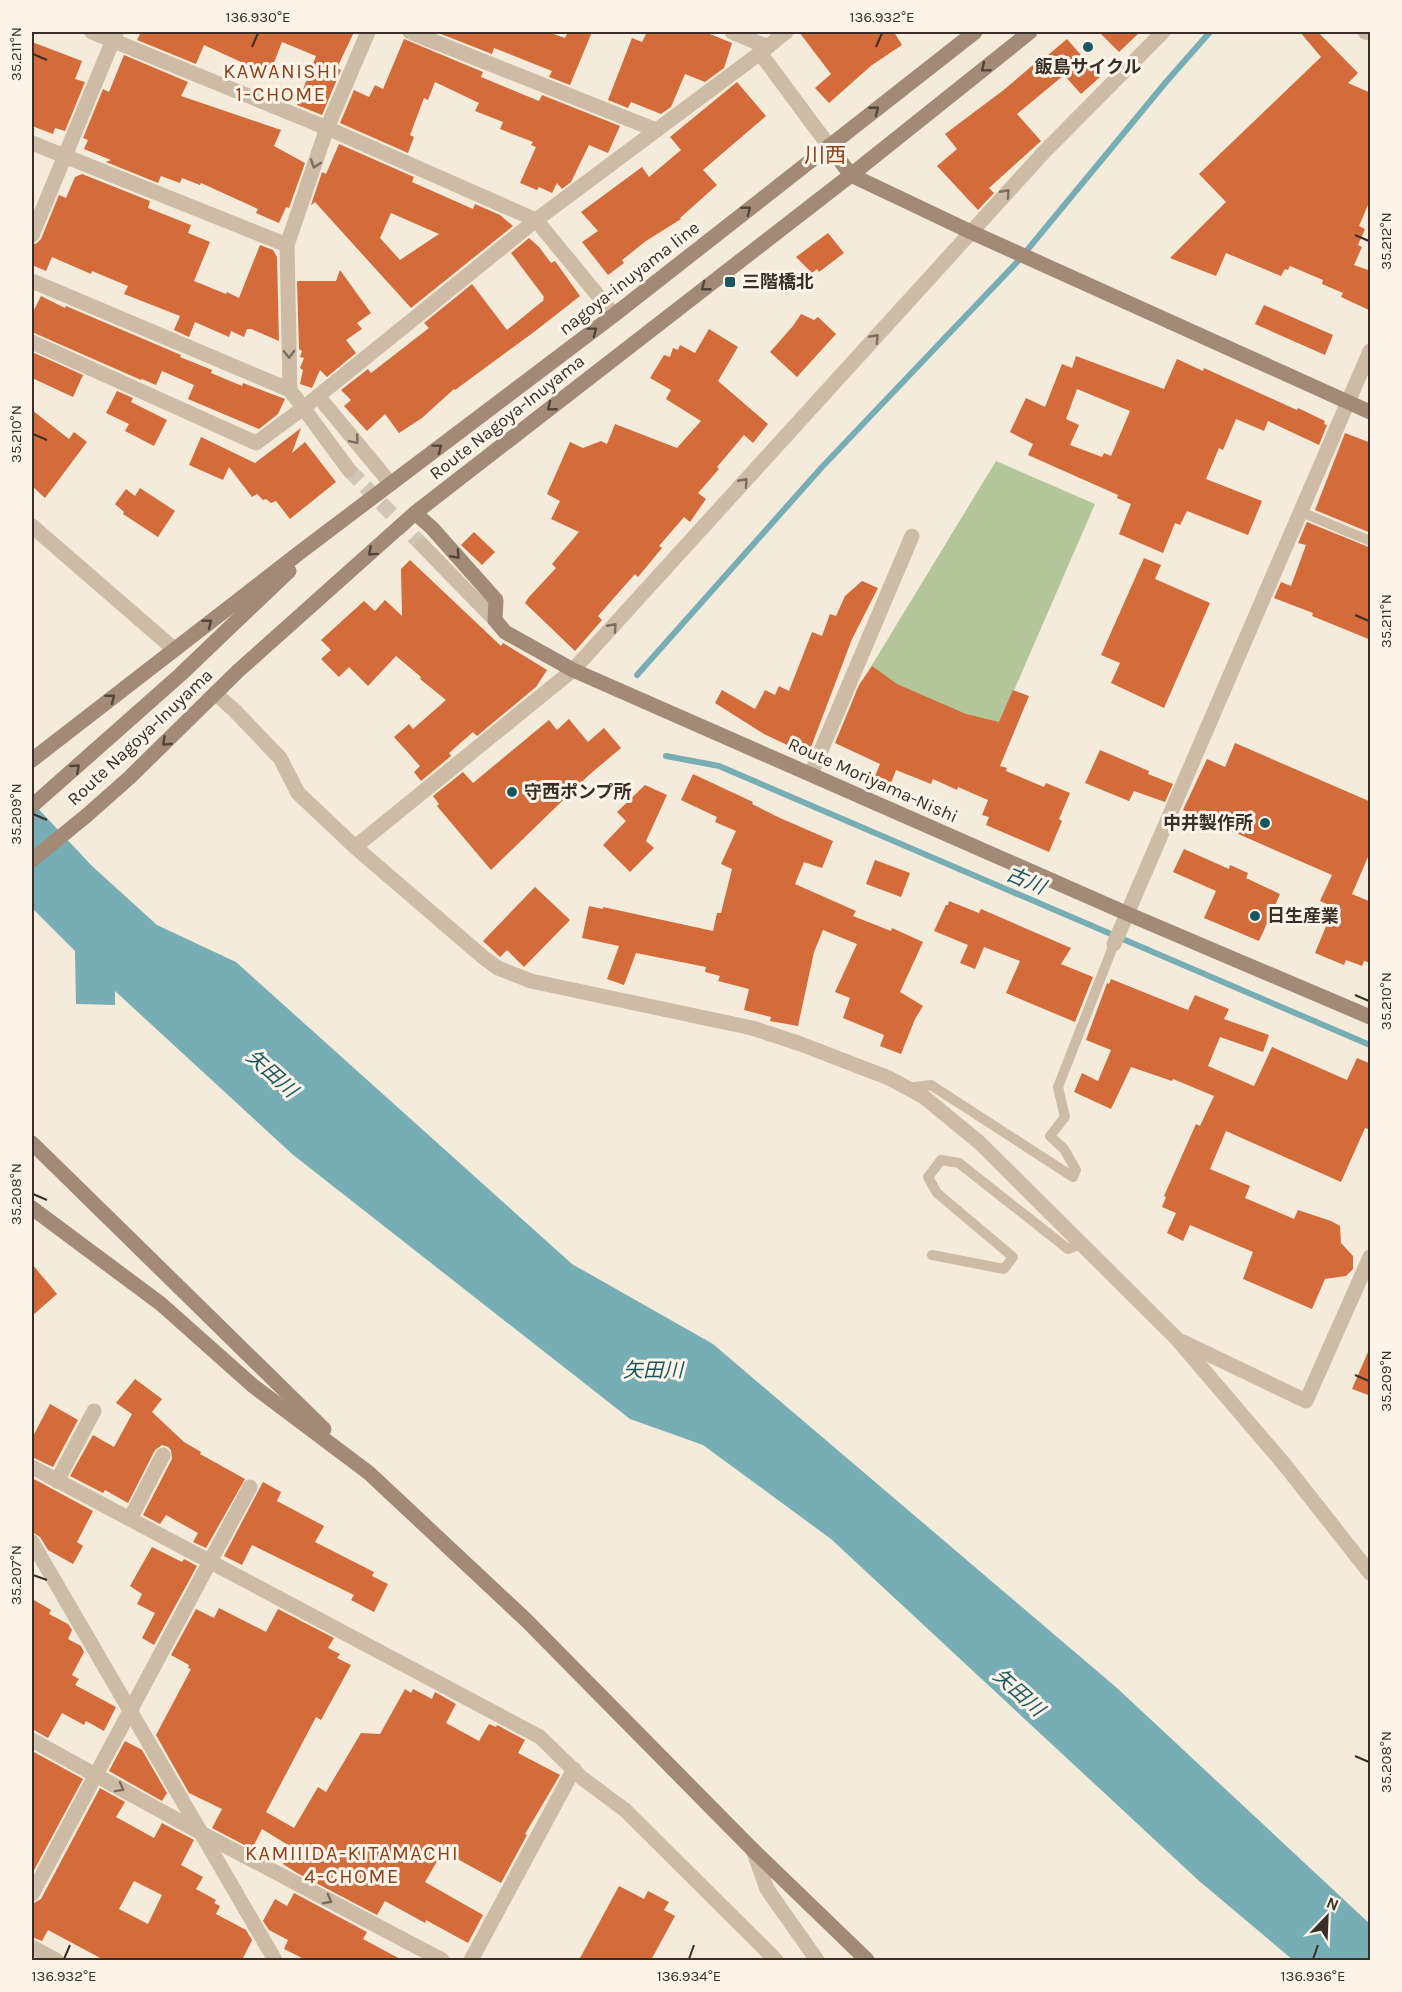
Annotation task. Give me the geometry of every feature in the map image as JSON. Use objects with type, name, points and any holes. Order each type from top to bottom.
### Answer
[{"type":"main road","name":"nagoya-inuyama line","points":[[303,549],[614,315],[975,32]]},
{"type":"main road","name":"Route Nagoya-Inuyama","points":[[32,860],[95,809],[212,697],[416,513],[851,175],[1030,32]]},
{"type":"main road","points":[[829,146],[851,175],[995,243],[1371,412]]},
{"type":"main road","points":[[416,513],[496,600],[495,620]]},
{"type":"main road","points":[[32,760],[303,549]]},
{"type":"main road","points":[[32,806],[180,675],[302,559],[303,549]]},
{"type":"main road","name":"Route Moriyama-Nishi","points":[[495,620],[505,632],[573,670],[811,774],[1124,921],[1371,1017]]},
{"type":"main road","points":[[32,1143],[369,1473],[526,1620],[753,1850],[867,1960]]},
{"type":"main road","points":[[32,1208],[161,1304],[252,1385],[369,1473]]},
{"type":"street","points":[[92,32],[115,36],[536,220],[614,315]]},
{"type":"street","points":[[349,470],[290,390],[287,246],[327,128],[368,32]]},
{"type":"street","points":[[410,32],[656,130]]},
{"type":"street","points":[[732,32],[764,50],[829,146]]},
{"type":"street","points":[[32,342],[256,442],[302,409],[536,220],[786,32]]},
{"type":"street","points":[[355,847],[573,670],[1045,151],[1163,32]]},
{"type":"street","points":[[1365,32],[1371,33]]},
{"type":"street","points":[[32,235],[115,36]]},
{"type":"street","points":[[32,143],[287,246]]},
{"type":"street","points":[[32,281],[290,390]]},
{"type":"street","points":[[1114,944],[1371,351]]},
{"type":"street","points":[[318,396],[391,484]]},
{"type":"street","points":[[32,526],[174,650]]},
{"type":"street","points":[[811,774],[912,536]]},
{"type":"street","points":[[422,545],[495,620]]},
{"type":"street","points":[[212,697],[280,758],[298,793],[355,847],[498,968],[531,981],[753,1028],[798,1042],[889,1078],[924,1097],[980,1143],[1177,1339],[1284,1464],[1371,1573]]},
{"type":"street","points":[[1177,1339],[1306,1401],[1371,1257]]},
{"type":"street","points":[[57,1481],[94,1411]]},
{"type":"street","points":[[130,1519],[163,1455]]},
{"type":"street","points":[[32,1467],[540,1737],[582,1778],[625,1810],[776,1960]]},
{"type":"street","points":[[32,1894],[250,1487]]},
{"type":"street","points":[[32,1542],[275,1960]]},
{"type":"street","points":[[32,1740],[203,1834],[442,1960]]},
{"type":"street","points":[[471,1960],[574,1768]]},
{"type":"street","points":[[753,1850],[767,1890],[817,1960]]},
{"type":"street","points":[[32,1947],[56,1960]]},
{"type":"lane","points":[[1301,512],[1371,541]]},
{"type":"lane","points":[[906,1088],[931,1085],[1073,1177],[1076,1170],[1064,1149],[1050,1136],[1065,1117],[1058,1087],[1114,944]]},
{"type":"lane","points":[[932,1256],[1004,1269],[1013,1257],[936,1193],[928,1177],[941,1160],[959,1164],[1068,1249],[1081,1244]]},
{"type":"green space","points":[[996,461],[1095,504],[988,750],[880,711],[855,693]]},
{"type":"water","name":"矢田川","points":[[32,802],[92,866],[157,925],[236,962],[572,1264],[713,1344],[1117,1688],[1370,1924],[1370,1960],[1293,1960],[1198,1880],[831,1539],[703,1445],[630,1419],[292,1154],[115,991],[115,1005],[76,1004],[75,951],[32,908]]},
{"type":"building","points":[[141,32],[354,32],[337,68],[341,70],[322,115],[297,105],[316,56],[282,42],[268,78],[239,66],[241,62],[204,45],[196,64],[137,40]]},
{"type":"building","points":[[442,32],[548,32],[565,38],[568,32],[592,32],[570,85],[549,77],[552,71],[494,48],[492,54],[441,34]]},
{"type":"building","points":[[647,32],[705,32],[732,43],[724,68],[705,82],[685,74],[671,107],[661,114],[631,102],[628,108],[608,100],[632,38],[642,42]]},
{"type":"building","points":[[799,32],[894,32],[902,45],[872,65],[829,103],[815,88],[831,74]]},
{"type":"building","points":[[1099,32],[1140,32],[1119,52]]},
{"type":"building","points":[[1300,32],[1318,32],[1358,73],[1348,83],[1371,93],[1371,198],[1359,226],[1365,229],[1358,245],[1362,247],[1354,265],[1371,271],[1371,311],[1341,297],[1343,293],[1322,284],[1323,280],[1290,266],[1281,276],[1226,253],[1216,276],[1170,258],[1226,202],[1199,174],[1321,57]]},
{"type":"building","points":[[404,39],[483,72],[481,77],[539,101],[542,95],[620,126],[608,153],[589,145],[571,182],[562,189],[557,183],[552,193],[539,187],[537,190],[520,183],[536,147],[531,145],[533,142],[500,129],[503,122],[475,111],[479,103],[435,82],[428,100],[424,98],[410,135],[414,137],[408,153],[340,123],[354,90],[369,97],[375,85],[383,89]]},
{"type":"building","points":[[1067,39],[1100,77],[1081,94],[1064,75],[1017,114],[1041,141],[989,188],[994,193],[978,210],[937,166],[957,149],[945,134],[1033,65],[1034,67]]},
{"type":"building","points":[[32,42],[82,61],[75,79],[85,82],[65,131],[55,128],[53,134],[32,126]]},
{"type":"building","points":[[124,55],[188,82],[181,96],[281,130],[274,146],[305,163],[289,208],[286,207],[279,223],[256,213],[258,209],[201,183],[200,185],[182,178],[180,183],[161,176],[158,183],[106,162],[111,160],[84,149],[88,140],[83,138],[103,89],[109,92]]},
{"type":"building","points":[[737,82],[766,116],[703,170],[717,185],[681,219],[646,241],[622,260],[624,263],[608,275],[582,242],[598,231],[581,212],[642,167],[649,177],[681,150],[670,137]]},
{"type":"building","points":[[339,144],[414,177],[412,182],[473,209],[475,204],[500,215],[513,226],[411,308],[315,202],[311,205],[322,172],[326,174]],"holes":[[[391,213],[439,234],[400,260],[380,238]]]},
{"type":"building","points":[[82,174],[150,201],[148,208],[191,225],[188,233],[210,242],[194,281],[226,294],[227,292],[239,298],[260,245],[273,250],[277,257],[279,341],[251,329],[247,329],[244,337],[231,331],[229,337],[195,322],[189,337],[174,330],[180,316],[124,294],[128,286],[92,271],[91,274],[52,257],[46,271],[32,265],[32,245],[41,239],[59,195],[66,198],[75,177]]},
{"type":"building","points":[[828,233],[844,253],[819,272],[817,269],[812,273],[796,257]]},
{"type":"building","points":[[529,238],[551,263],[555,261],[580,296],[454,389],[422,418],[399,433],[385,414],[367,431],[344,406],[351,400],[341,390],[368,369],[371,373],[429,328],[424,323],[472,284],[507,330],[544,300],[511,253]]},
{"type":"building","points":[[340,270],[371,313],[357,323],[362,329],[346,340],[356,353],[327,377],[320,370],[312,388],[300,384],[303,370],[300,368],[304,358],[300,357],[302,351],[299,349],[297,281],[336,281]]},
{"type":"building","points":[[41,296],[181,355],[180,357],[212,370],[211,373],[242,386],[243,383],[285,399],[278,414],[259,429],[188,399],[194,385],[162,371],[156,385],[141,380],[32,332],[32,314]]},
{"type":"building","points":[[1264,305],[1333,335],[1325,355],[1255,324]]},
{"type":"building","points":[[801,314],[814,320],[818,317],[836,334],[797,377],[770,352]]},
{"type":"building","points":[[709,329],[738,347],[718,381],[768,424],[753,443],[744,435],[698,493],[706,499],[690,522],[684,517],[659,546],[662,548],[638,577],[635,574],[598,616],[602,620],[575,651],[525,603],[556,568],[552,564],[579,532],[551,519],[560,501],[547,494],[570,442],[583,448],[601,441],[607,444],[615,424],[677,448],[701,421],[666,399],[671,390],[650,378],[664,355],[670,357],[673,348],[678,350],[680,345],[695,353]]},
{"type":"building","points":[[32,352],[83,375],[73,397],[32,378]]},
{"type":"building","points":[[1076,356],[1164,389],[1177,359],[1203,371],[1204,368],[1297,410],[1298,408],[1325,421],[1324,424],[1327,425],[1319,445],[1268,421],[1264,431],[1236,419],[1223,450],[1219,448],[1206,479],[1262,501],[1248,535],[1187,511],[1180,525],[1175,523],[1163,553],[1119,534],[1131,504],[1117,498],[1118,495],[1028,455],[1033,444],[1010,432],[1026,398],[1045,407],[1062,364],[1072,368]],"holes":[[[1077,389],[1130,411],[1111,456],[1104,453],[1102,457],[1070,445],[1079,425],[1066,419]]]},
{"type":"building","points":[[117,391],[133,398],[131,402],[167,420],[154,446],[125,431],[129,424],[106,413]]},
{"type":"building","points":[[32,410],[69,439],[74,432],[87,442],[45,498],[32,486]]},
{"type":"building","points":[[301,428],[292,453],[305,442],[336,482],[290,519],[276,501],[271,503],[266,499],[263,500],[257,494],[252,497],[229,467],[223,480],[189,465],[201,437],[255,463]]},
{"type":"building","points":[[1345,433],[1371,443],[1371,533],[1315,510]]},
{"type":"building","points":[[140,488],[175,511],[158,537],[123,514],[124,512],[115,504],[126,489],[135,496]]},
{"type":"building","points":[[1307,522],[1371,548],[1371,640],[1274,598],[1281,582],[1291,586],[1306,545],[1298,543]]},
{"type":"building","points":[[474,532],[495,552],[482,565],[461,545]]},
{"type":"building","points":[[1144,558],[1161,565],[1155,579],[1210,603],[1164,708],[1111,683],[1120,663],[1101,655]]},
{"type":"building","points":[[410,560],[501,646],[503,643],[547,670],[536,687],[477,736],[473,732],[449,753],[451,756],[421,781],[414,772],[420,766],[394,737],[409,724],[413,729],[446,700],[396,656],[368,686],[349,667],[339,677],[321,659],[331,650],[321,640],[364,601],[375,611],[385,600],[402,616],[401,569]]},
{"type":"building","points":[[862,581],[878,588],[852,639],[808,755],[764,734],[715,703],[722,690],[755,709],[765,690],[775,695],[779,686],[789,691],[812,632],[822,636],[830,614],[836,616],[845,596]]},
{"type":"building","points":[[872,666],[897,684],[966,714],[999,722],[1013,690],[1029,696],[1000,766],[1007,768],[1006,771],[1044,787],[1046,783],[1070,793],[1059,819],[1062,821],[1049,852],[986,825],[989,817],[982,815],[988,800],[958,787],[957,790],[933,779],[931,784],[896,770],[889,788],[873,781],[880,764],[835,743],[859,685]]},
{"type":"building","name":"守西ポンプ所","points":[[569,719],[588,742],[604,728],[621,748],[589,775],[491,870],[437,806],[439,804],[433,796],[463,772],[473,783],[549,720],[557,730]]},
{"type":"building","points":[[1235,743],[1371,802],[1371,850],[1352,894],[1371,902],[1371,963],[1364,961],[1362,966],[1346,960],[1344,965],[1315,953],[1334,907],[1320,901],[1332,875],[1183,810],[1207,759],[1225,767]]},
{"type":"building","points":[[1100,750],[1173,784],[1165,802],[1134,791],[1129,801],[1085,783]]},
{"type":"building","points":[[693,774],[753,802],[752,804],[780,818],[833,841],[822,868],[804,862],[795,884],[856,911],[853,916],[891,931],[892,928],[923,942],[900,992],[923,1006],[915,1019],[901,1054],[880,1046],[884,1035],[843,1018],[850,998],[835,992],[857,944],[823,930],[814,952],[798,1026],[770,1021],[771,1017],[744,1010],[749,989],[718,981],[720,976],[705,972],[706,967],[636,953],[624,985],[607,979],[619,946],[582,938],[589,906],[713,931],[717,913],[721,913],[732,869],[721,864],[736,831],[715,822],[717,817],[681,800]]},
{"type":"building","points":[[645,785],[667,795],[646,841],[654,848],[630,872],[603,845],[626,821],[617,812]]},
{"type":"building","points":[[1184,849],[1229,869],[1230,865],[1248,873],[1246,878],[1280,894],[1259,941],[1204,918],[1216,891],[1173,872]]},
{"type":"building","points":[[875,860],[910,873],[901,897],[866,884]]},
{"type":"building","points":[[535,887],[570,920],[524,967],[507,950],[500,957],[483,941]]},
{"type":"building","points":[[949,901],[979,913],[981,909],[1071,948],[1061,964],[1093,977],[1075,1022],[1006,993],[1020,961],[984,947],[975,969],[960,963],[968,945],[934,931]]},
{"type":"building","points":[[1111,979],[1188,1010],[1195,995],[1229,1009],[1224,1019],[1269,1035],[1263,1052],[1220,1037],[1208,1066],[1254,1086],[1272,1047],[1347,1080],[1357,1058],[1371,1064],[1371,1130],[1365,1128],[1341,1182],[1226,1131],[1210,1169],[1250,1186],[1245,1198],[1294,1219],[1298,1210],[1340,1226],[1341,1243],[1353,1256],[1353,1269],[1346,1276],[1325,1279],[1312,1309],[1243,1279],[1253,1252],[1190,1225],[1183,1241],[1167,1233],[1176,1213],[1162,1207],[1166,1197],[1164,1196],[1196,1124],[1200,1126],[1214,1096],[1173,1079],[1172,1081],[1131,1067],[1111,1109],[1074,1092],[1082,1073],[1098,1081],[1111,1050],[1086,1040],[1107,983],[1109,984]]},
{"type":"building","points":[[32,1264],[57,1294],[32,1316]]},
{"type":"building","points":[[1371,1345],[1371,1396],[1352,1389]]},
{"type":"building","points":[[135,1379],[162,1399],[152,1412],[184,1442],[201,1452],[200,1454],[245,1479],[206,1548],[193,1542],[198,1533],[166,1515],[160,1524],[143,1515],[172,1459],[171,1450],[168,1447],[162,1445],[155,1450],[128,1503],[105,1490],[103,1493],[70,1476],[93,1435],[114,1447],[132,1414],[116,1403]]},
{"type":"building","points":[[50,1404],[78,1420],[53,1467],[32,1457],[32,1438]]},
{"type":"building","points":[[32,1478],[93,1511],[77,1542],[83,1546],[73,1564],[48,1550],[40,1537],[32,1532]]},
{"type":"building","points":[[263,1482],[281,1492],[277,1501],[324,1526],[315,1542],[374,1572],[372,1576],[388,1584],[374,1612],[351,1600],[354,1595],[252,1545],[242,1565],[224,1556]]},
{"type":"building","points":[[152,1547],[182,1562],[184,1559],[197,1566],[154,1645],[142,1638],[155,1613],[137,1604],[142,1594],[130,1586]]},
{"type":"building","points":[[32,1599],[51,1610],[49,1614],[68,1624],[72,1630],[68,1639],[81,1646],[84,1652],[72,1675],[79,1679],[75,1685],[116,1707],[104,1731],[86,1721],[84,1725],[62,1713],[48,1738],[32,1729]]},
{"type":"building","points":[[219,1608],[266,1632],[278,1609],[334,1638],[328,1648],[340,1654],[337,1658],[351,1665],[321,1720],[316,1717],[266,1812],[294,1828],[318,1787],[326,1792],[361,1733],[380,1734],[405,1689],[411,1693],[413,1689],[432,1699],[435,1692],[456,1704],[446,1723],[479,1741],[489,1724],[496,1727],[497,1725],[525,1740],[518,1753],[560,1775],[525,1834],[527,1835],[501,1883],[443,1851],[425,1882],[483,1915],[468,1943],[385,1901],[377,1915],[297,1873],[283,1864],[293,1848],[262,1829],[252,1849],[212,1828],[222,1809],[189,1793],[156,1735],[191,1669],[188,1668],[189,1665],[171,1655],[196,1609],[214,1618]]},
{"type":"building","points":[[125,1741],[142,1750],[167,1793],[162,1801],[109,1771]]},
{"type":"building","points":[[32,1751],[83,1779],[32,1874]]},
{"type":"building","points":[[100,1788],[125,1802],[116,1817],[154,1838],[162,1823],[194,1840],[181,1865],[203,1877],[196,1889],[216,1900],[214,1903],[220,1906],[216,1914],[246,1930],[252,1940],[242,1960],[104,1960],[48,1930],[42,1941],[32,1937],[32,1904],[41,1899]],"holes":[[[134,1881],[162,1895],[148,1924],[119,1909]]]},
{"type":"building","points":[[619,1886],[644,1899],[648,1891],[669,1902],[664,1910],[675,1916],[651,1960],[579,1960]]},
{"type":"building","points":[[294,1893],[367,1932],[363,1939],[402,1960],[306,1960],[284,1949],[288,1940],[269,1930],[263,1921],[275,1899],[287,1906]]},
{"type":"waterway","points":[[637,675],[822,467],[1019,260],[1210,32]]},
{"type":"waterway","name":"古川","points":[[666,756],[719,766],[1370,1045]]},
{"type":"tunnel","points":[[349,470],[422,545]]},
{"type":"place","name":"飯島サイクル","points":[[1088,47]]},
{"type":"place","name":"三階橋北","points":[[730,282]]},
{"type":"place","name":"守西ポンプ所","points":[[512,792]]},
{"type":"place","name":"中井製作所","points":[[1265,823]]},
{"type":"place","name":"日生産業","points":[[1255,916]]},
{"type":"district","name":"KAWANISHI 1-CHOME","points":[[281,82]]},
{"type":"district","name":"川西","points":[[825,155]]},
{"type":"district","name":"KAMIIIDA-KITAMACHI 4-CHOME","points":[[352,1864]]}]
